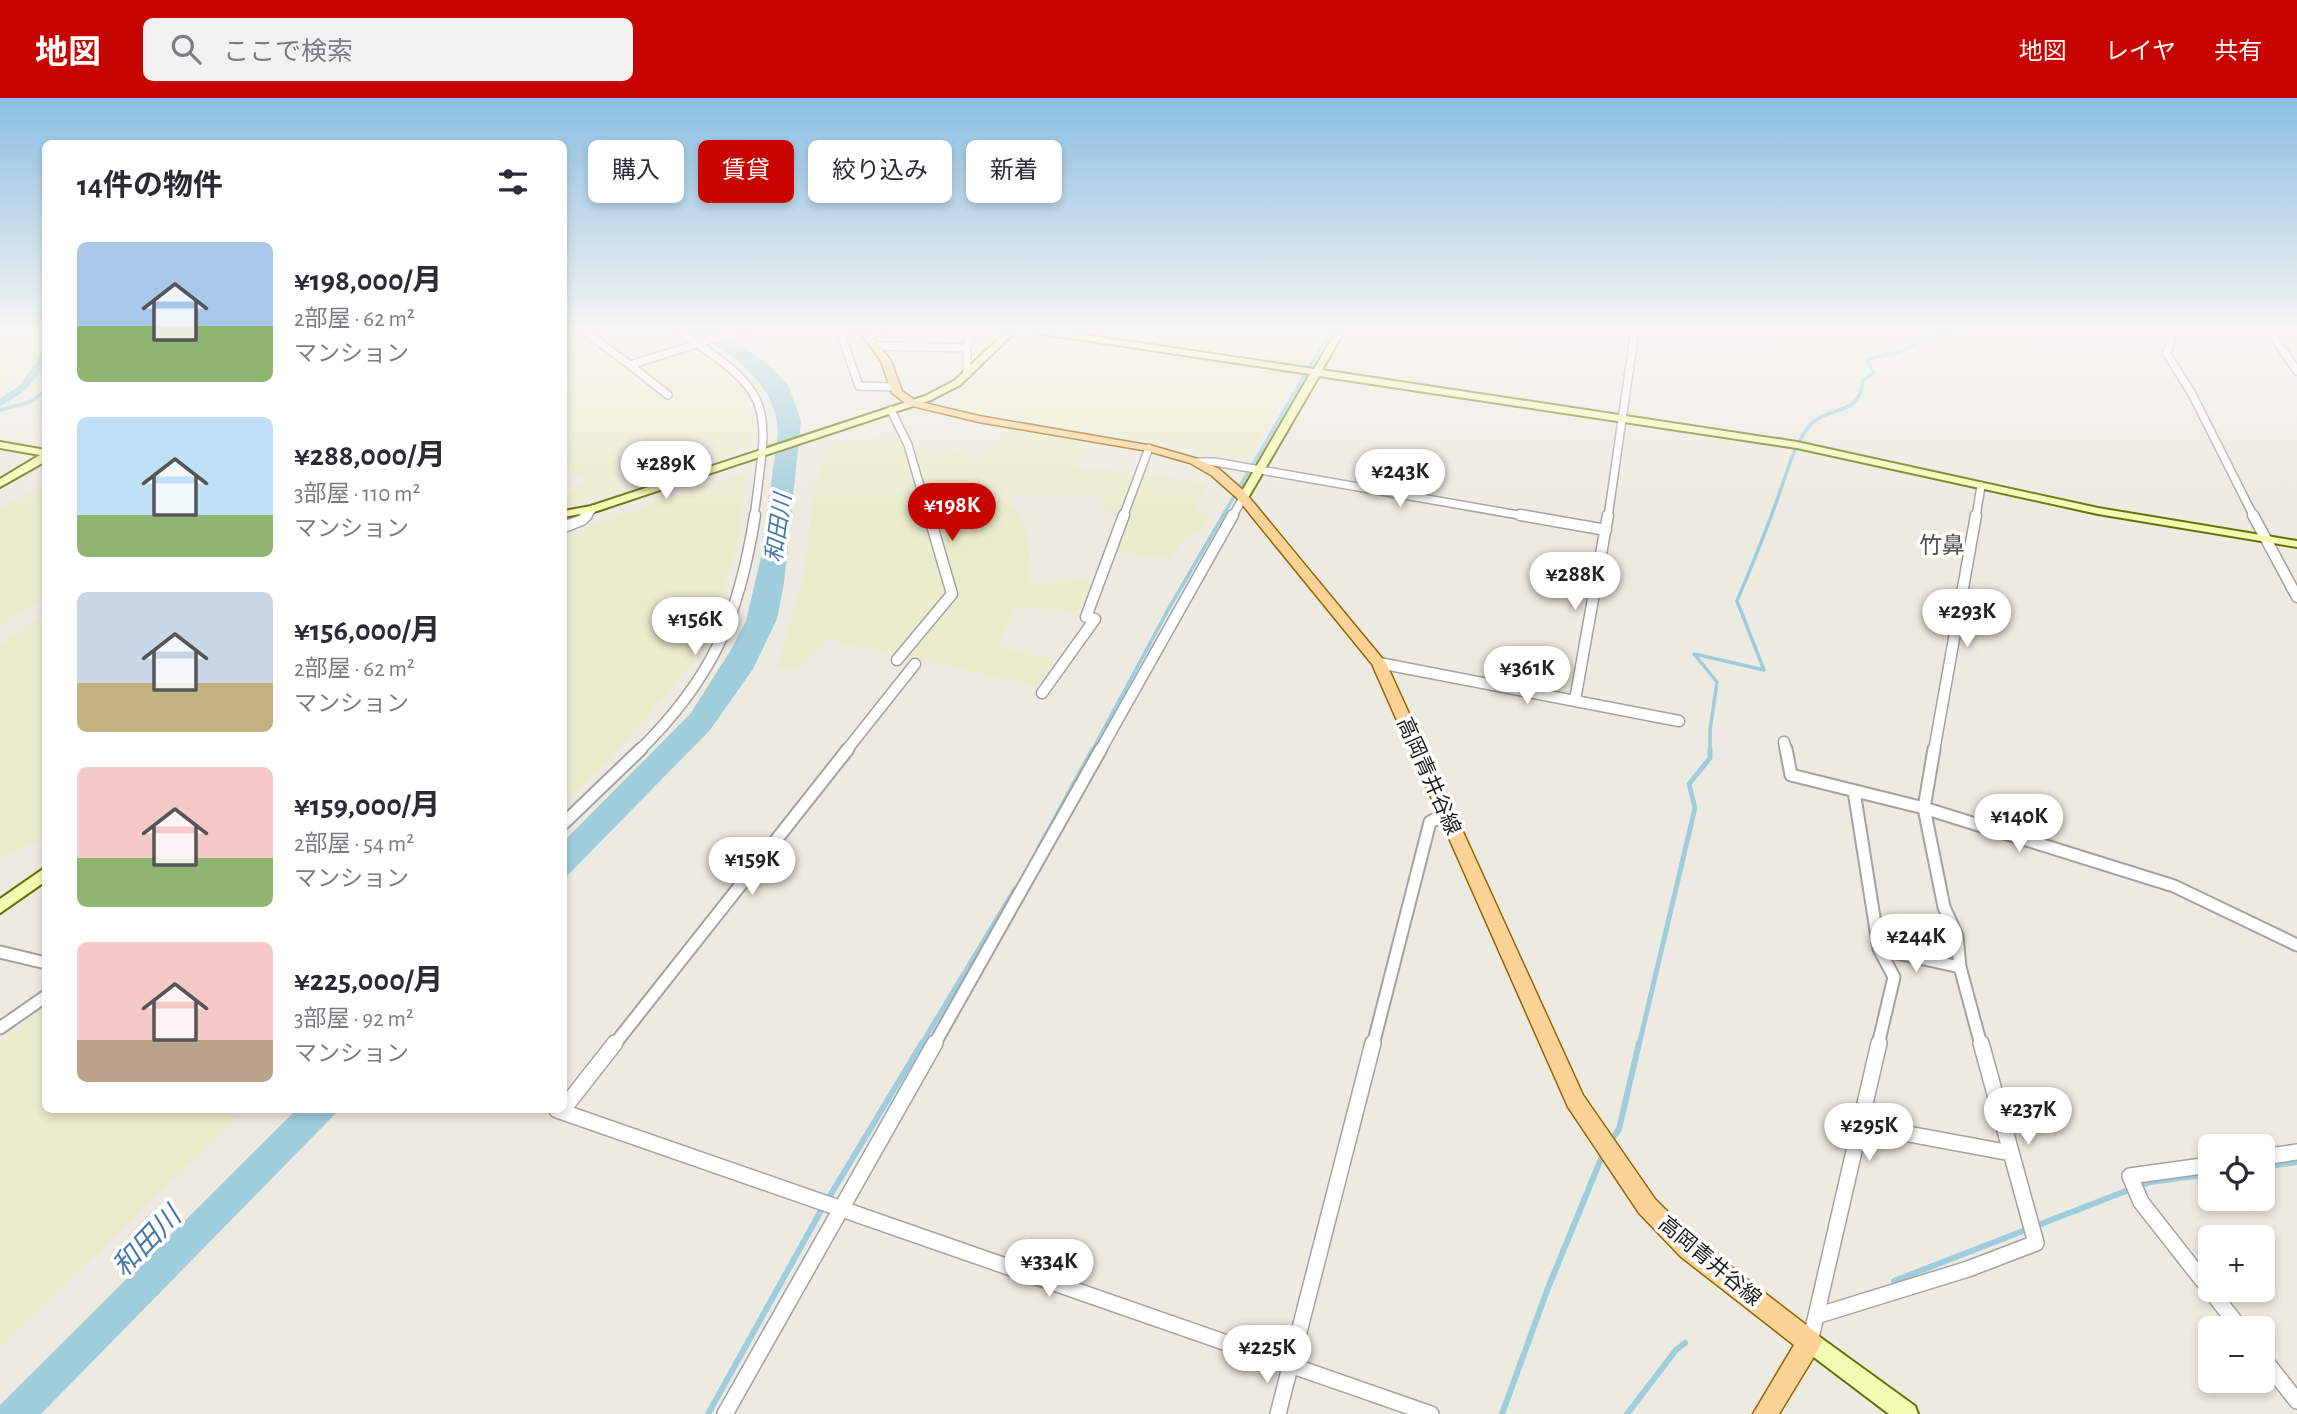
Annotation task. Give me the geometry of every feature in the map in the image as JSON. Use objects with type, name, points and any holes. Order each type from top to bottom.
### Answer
[{"type":"main road","name":"高岡青井谷線","points":[[896,391],[912,403],[979,419],[1149,448],[1197,462],[1230,484],[1379,663],[1575,1101],[1647,1206],[1688,1248],[1810,1342]]},
{"type":"main road","points":[[1765,1414],[1810,1342]]},
{"type":"street","points":[[663,391],[668,395]]},
{"type":"street","points":[[567,820],[684,703],[729,626],[738,602],[752,534],[761,453],[764,420],[753,391]]},
{"type":"street","points":[[567,513],[593,509],[942,391]]},
{"type":"street","points":[[725,1414],[1243,498],[1306,391]]},
{"type":"street","points":[[1441,391],[1810,448],[2109,514],[2297,544]]},
{"type":"street","points":[[1575,700],[1606,530],[1625,391]]},
{"type":"street","points":[[2190,391],[2297,597]]},
{"type":"street","points":[[891,410],[908,444],[952,594],[897,660]]},
{"type":"street","points":[[0,445],[42,453]]},
{"type":"street","points":[[1042,693],[1095,619],[1086,617],[1149,448]]},
{"type":"street","points":[[0,484],[42,457]]},
{"type":"street","points":[[1197,462],[1215,462],[1606,530]]},
{"type":"street","points":[[1816,1315],[1968,1269],[2036,1243],[1961,967],[1957,936],[1944,907],[1924,808],[1980,485]]},
{"type":"street","points":[[567,526],[582,520],[593,509]]},
{"type":"street","points":[[1379,663],[1679,721]]},
{"type":"street","points":[[567,1101],[915,664]]},
{"type":"street","points":[[1784,742],[1791,775],[1924,808],[2174,886],[2297,945]]},
{"type":"street","points":[[1854,791],[1879,949],[1894,977],[1810,1342],[1906,1414]]},
{"type":"street","points":[[1278,1414],[1430,822],[1447,814]]},
{"type":"street","points":[[0,906],[42,876]]},
{"type":"street","points":[[1879,949],[1961,967]]},
{"type":"street","points":[[0,952],[42,962]]},
{"type":"street","points":[[0,1028],[42,999]]},
{"type":"street","points":[[567,1111],[1431,1414]]},
{"type":"street","points":[[1860,1125],[2011,1153]]},
{"type":"street","points":[[2275,1155],[2297,1152]]},
{"type":"street","points":[[2198,1167],[2130,1176],[2141,1202],[2231,1316]]},
{"type":"street","points":[[2275,1373],[2297,1401]]},
{"type":"green space","points":[[567,391],[742,391],[754,416],[749,447],[712,459],[712,439],[636,445],[614,458],[619,493],[567,504],[567,496],[591,476],[567,473]]},
{"type":"green space","points":[[962,391],[1287,391],[1247,459],[1166,443],[954,409]]},
{"type":"green space","points":[[1011,427],[1092,441],[1074,466],[1207,483],[1197,509],[1209,517],[1202,531],[1185,540],[1169,559],[1117,553],[1133,512],[1101,508],[1105,496],[1007,495],[1026,528],[1031,578],[1028,583],[1094,580],[1078,612],[1015,607],[998,647],[1055,659],[1036,686],[829,640],[796,671],[778,668],[805,569],[812,503],[826,445],[899,435],[903,448],[920,445],[935,454],[965,449],[978,460]]},
{"type":"green space","points":[[746,472],[739,540],[717,607],[694,661],[608,762],[567,800],[567,537],[609,519]]},
{"type":"green space","points":[[42,485],[42,599],[0,627],[0,510]]},
{"type":"green space","points":[[42,616],[42,839],[0,858],[0,645]]},
{"type":"green space","points":[[42,1009],[42,1113],[219,1113],[238,1118],[0,1347],[0,1042]]},
{"type":"water","points":[[11,391],[22,391],[0,406],[0,398]]},
{"type":"water","name":"和田川","points":[[765,391],[790,391],[801,421],[784,583],[777,619],[753,669],[710,730],[567,876],[567,838],[691,713],[746,621],[761,557],[778,433]]},
{"type":"water","points":[[293,1113],[336,1113],[41,1414],[0,1414],[0,1405]]},
{"type":"waterway","points":[[1092,751],[1168,610],[1295,391]]},
{"type":"waterway","points":[[1695,654],[1764,670],[1737,601],[1793,454],[1802,437],[1814,421],[1849,406],[1856,401],[1860,391]]},
{"type":"waterway","points":[[0,410],[30,402],[42,394]]},
{"type":"waterway","points":[[1639,1045],[1695,808],[1689,784],[1710,758],[1710,730],[1717,682],[1694,654]]},
{"type":"waterway","points":[[1039,848],[1093,749]]},
{"type":"waterway","points":[[921,1045],[1015,889]]},
{"type":"waterway","points":[[828,1199],[922,1043]]},
{"type":"waterway","points":[[1611,1141],[1619,1129],[1639,1043]]},
{"type":"waterway","points":[[1502,1414],[1548,1288],[1603,1154]]},
{"type":"waterway","points":[[2275,1165],[2297,1162]]},
{"type":"waterway","points":[[2139,1186],[2198,1176]]},
{"type":"waterway","points":[[1894,1281],[2131,1189]]},
{"type":"waterway","points":[[708,1414],[823,1207]]},
{"type":"waterway","points":[[1627,1414],[1676,1350],[1685,1343]]},
{"type":"district","name":"竹鼻","points":[[1942,545]]}]
